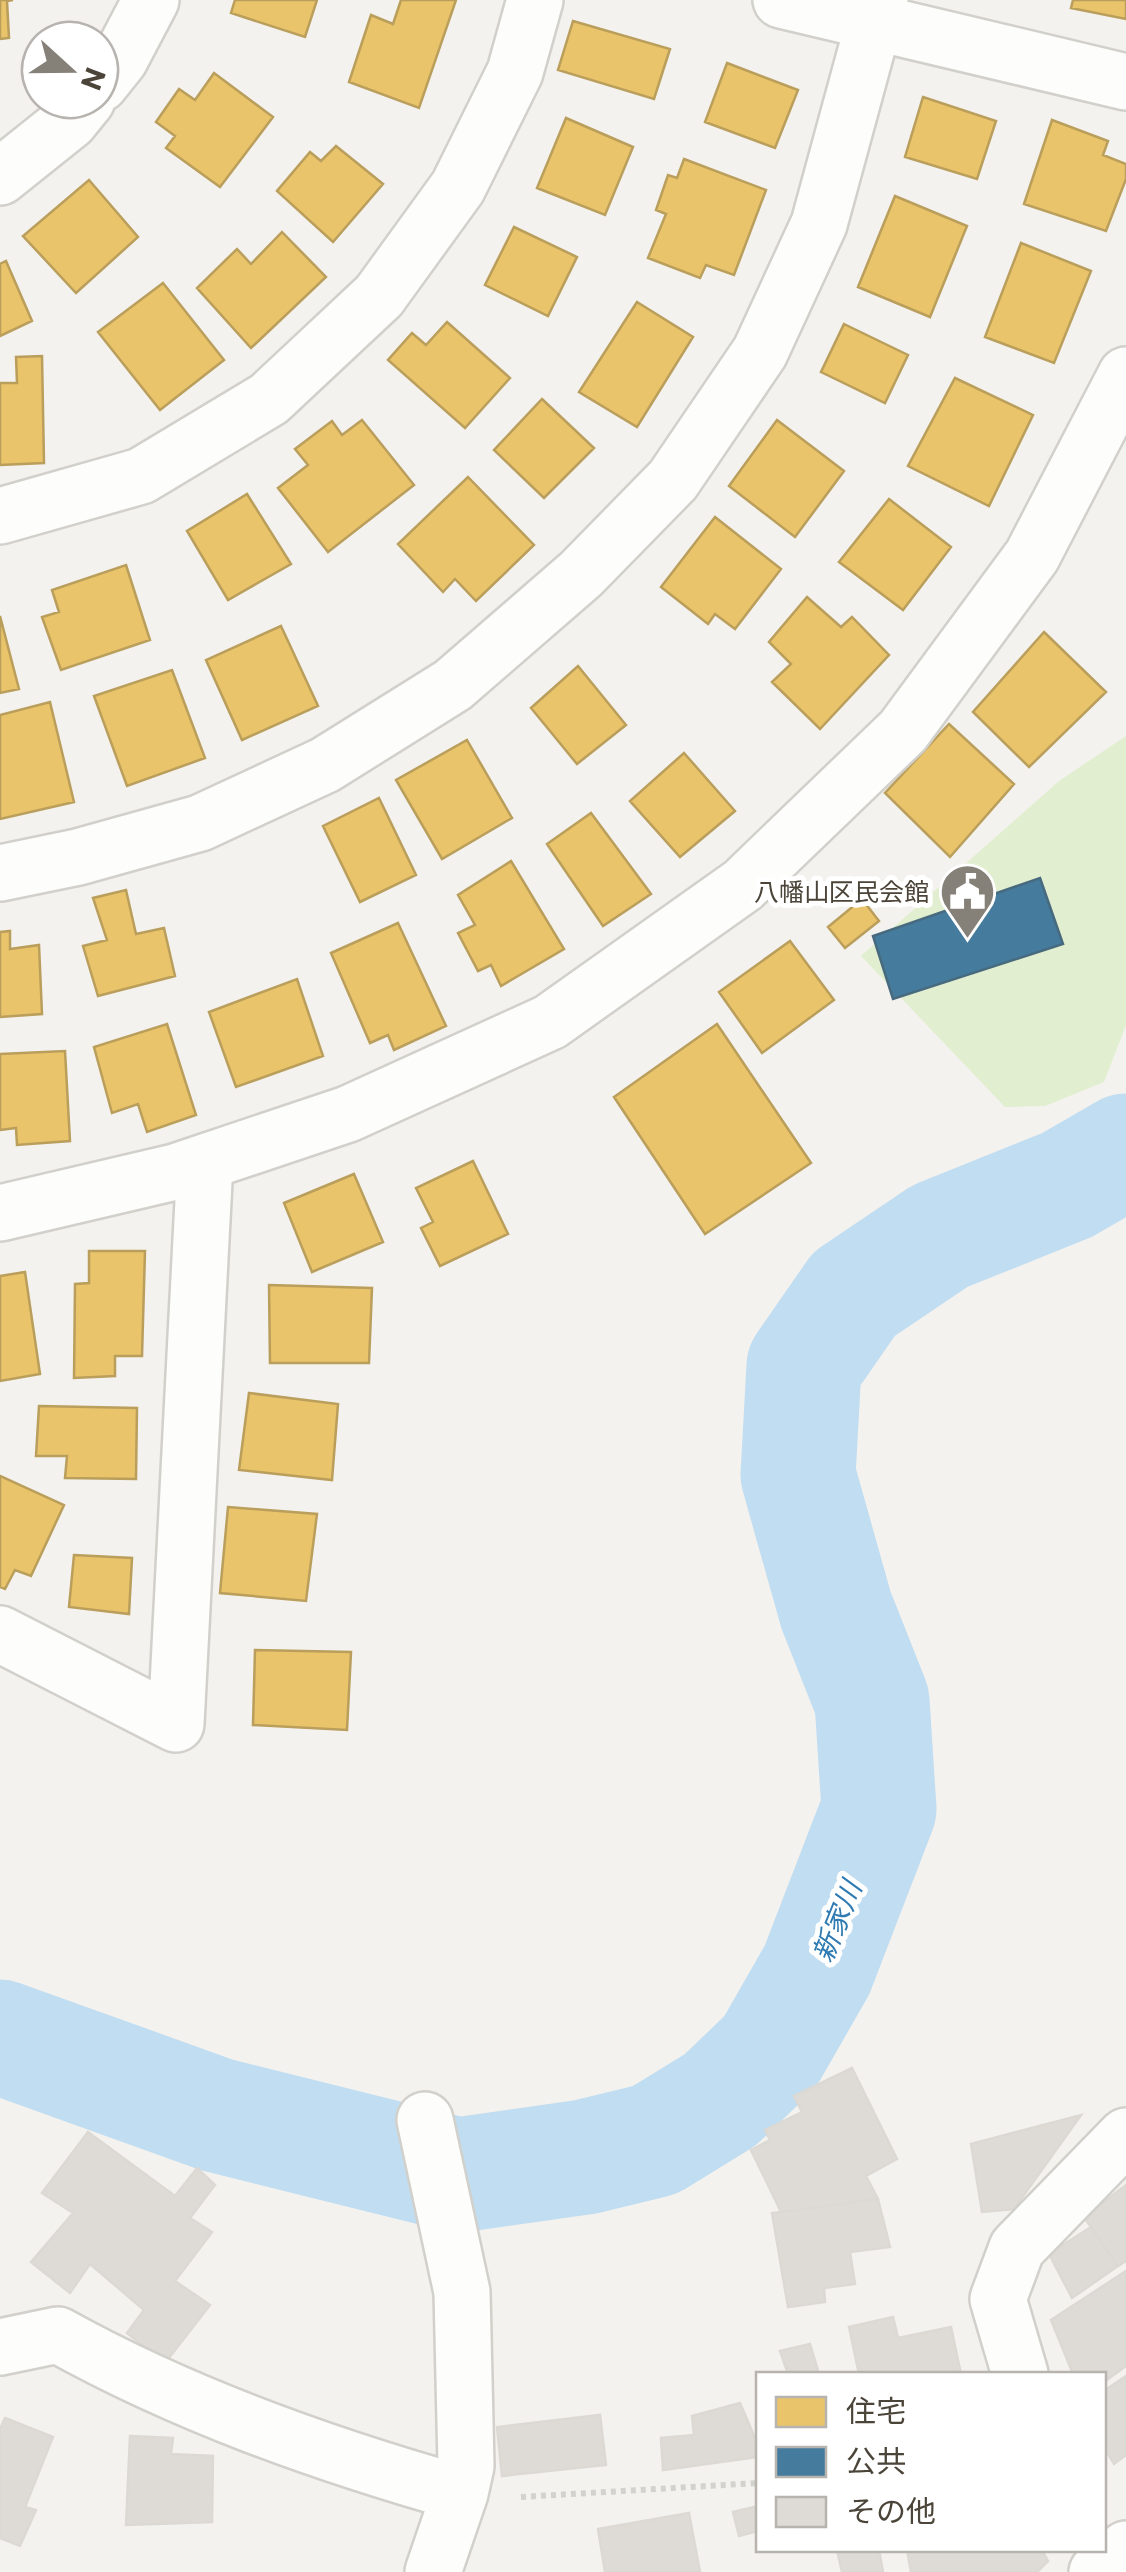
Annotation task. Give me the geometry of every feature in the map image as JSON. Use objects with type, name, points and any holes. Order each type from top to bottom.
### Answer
[{"type":"street","points":[[120,59],[151,0]]},
{"type":"street","points":[[0,516],[140,476],[269,400],[379,296],[458,187],[515,72],[535,0]]},
{"type":"street","points":[[781,0],[878,11],[1126,82]]},
{"type":"street","points":[[0,873],[78,857],[200,823],[325,764],[453,685],[581,574],[674,480],[760,352],[820,224],[878,11]]},
{"type":"street","points":[[0,178],[71,120]]},
{"type":"street","points":[[0,1213],[175,1172],[348,1114],[550,1022],[743,884],[903,731],[1032,556],[1126,375]]},
{"type":"street","points":[[0,1634],[176,1724],[205,1162]]},
{"type":"street","points":[[425,2120],[462,2292],[466,2466],[433,2572]]},
{"type":"street","points":[[1019,2372],[998,2299],[1017,2248],[1126,2136]]},
{"type":"street","points":[[0,2347],[58,2335],[122,2371],[348,2462],[460,2493]]},
{"type":"street","points":[[1097,2572],[1126,2550]]},
{"type":"path","points":[[460,2493],[488,2500],[756,2483]]},
{"type":"green space","points":[[1126,736],[1126,1025],[1104,1082],[1045,1106],[1005,1107],[861,956],[1059,781]]},
{"type":"building: 住宅","points":[[0,0],[13,0],[7,1],[9,38],[0,39]]},
{"type":"building: 住宅","points":[[235,0],[317,0],[305,37],[231,13]]},
{"type":"building: 住宅","points":[[401,0],[456,0],[419,108],[349,82],[371,15],[393,24]]},
{"type":"building: 住宅","points":[[1073,0],[1126,0],[1126,19],[1071,8]]},
{"type":"building: 住宅","points":[[573,21],[670,49],[654,99],[558,70]]},
{"type":"building: 住宅","points":[[727,63],[798,90],[775,148],[705,122]]},
{"type":"building: 住宅","points":[[214,73],[273,117],[220,187],[166,148],[175,136],[156,122],[179,89],[195,100]]},
{"type":"building: 住宅","points":[[923,97],[996,121],[977,179],[905,157]]},
{"type":"building: 住宅","points":[[566,118],[633,147],[605,215],[537,188]]},
{"type":"building: 住宅","points":[[1052,120],[1108,141],[1103,155],[1126,164],[1126,179],[1106,231],[1024,204]]},
{"type":"building: 住宅","points":[[336,146],[383,184],[333,242],[277,191],[310,152],[321,161]]},
{"type":"building: 住宅","points":[[684,159],[766,190],[734,275],[706,265],[700,278],[648,258],[666,214],[656,210],[668,175],[677,178]]},
{"type":"building: 住宅","points":[[89,180],[138,237],[76,293],[23,236]]},
{"type":"building: 住宅","points":[[895,196],[967,226],[930,317],[858,287]]},
{"type":"building: 住宅","points":[[514,227],[577,257],[548,316],[485,285]]},
{"type":"building: 住宅","points":[[282,232],[326,277],[251,348],[197,288],[237,249],[251,264]]},
{"type":"building: 住宅","points":[[1021,243],[1091,271],[1054,363],[985,337]]},
{"type":"building: 住宅","points":[[6,261],[32,321],[0,336],[0,264]]},
{"type":"building: 住宅","points":[[163,283],[224,360],[160,410],[98,332]]},
{"type":"building: 住宅","points":[[637,302],[693,337],[637,427],[579,392]]},
{"type":"building: 住宅","points":[[447,322],[510,378],[465,428],[388,360],[412,333],[426,345]]},
{"type":"building: 住宅","points":[[844,324],[908,355],[885,403],[821,372]]},
{"type":"building: 住宅","points":[[42,356],[44,463],[0,465],[0,383],[17,383],[16,357]]},
{"type":"building: 住宅","points":[[955,378],[1033,415],[989,506],[908,466]]},
{"type":"building: 住宅","points":[[542,399],[594,448],[544,498],[494,450]]},
{"type":"building: 住宅","points":[[362,420],[414,485],[328,552],[278,488],[308,465],[295,449],[332,421],[342,435]]},
{"type":"building: 住宅","points":[[777,420],[844,471],[795,537],[729,486]]},
{"type":"building: 住宅","points":[[468,477],[534,545],[476,601],[455,579],[443,592],[398,544]]},
{"type":"building: 住宅","points":[[247,494],[291,564],[228,600],[187,531]]},
{"type":"building: 住宅","points":[[889,499],[951,547],[903,610],[839,562]]},
{"type":"building: 住宅","points":[[715,517],[781,569],[735,629],[715,614],[708,624],[661,587]]},
{"type":"building: 住宅","points":[[126,565],[150,640],[61,670],[42,617],[59,612],[52,590]]},
{"type":"building: 住宅","points":[[807,597],[841,627],[852,617],[889,655],[820,729],[772,682],[791,664],[769,642]]},
{"type":"building: 住宅","points":[[0,616],[19,689],[0,693]]},
{"type":"building: 住宅","points":[[281,626],[318,706],[242,740],[206,660]]},
{"type":"building: 住宅","points":[[1044,632],[1106,692],[1029,767],[973,712]]},
{"type":"building: 住宅","points":[[578,666],[626,725],[577,764],[531,708]]},
{"type":"building: 住宅","points":[[172,670],[205,758],[127,786],[94,696]]},
{"type":"building: 住宅","points":[[50,702],[74,802],[0,819],[0,715]]},
{"type":"building: 住宅","points":[[949,724],[1014,784],[950,857],[885,793]]},
{"type":"building: 住宅","points":[[467,740],[512,818],[442,859],[396,780]]},
{"type":"building: 住宅","points":[[684,753],[735,811],[680,857],[630,801]]},
{"type":"building: 住宅","points":[[379,798],[416,875],[360,902],[323,826]]},
{"type":"building: 住宅","points":[[591,813],[651,894],[603,926],[547,844]]},
{"type":"building: 住宅","points":[[511,861],[564,949],[501,986],[491,965],[478,971],[458,933],[475,925],[458,895]]},
{"type":"building: 住宅","points":[[126,890],[136,934],[164,928],[175,976],[98,996],[83,946],[107,940],[93,898]]},
{"type":"building: 住宅","points":[[862,899],[879,921],[845,948],[828,927]]},
{"type":"building: 住宅","points":[[398,923],[446,1026],[394,1050],[388,1035],[370,1043],[331,953]]},
{"type":"building: 住宅","points":[[10,931],[10,949],[39,945],[42,1014],[0,1017],[0,932]]},
{"type":"building: 住宅","points":[[790,941],[834,1000],[762,1053],[719,992]]},
{"type":"building: 住宅","points":[[297,979],[323,1056],[236,1087],[209,1012]]},
{"type":"building: 住宅","points":[[167,1024],[196,1115],[147,1132],[138,1104],[112,1113],[94,1047]]},
{"type":"building: 住宅","points":[[717,1024],[811,1163],[705,1234],[614,1097]]},
{"type":"building: 住宅","points":[[65,1051],[70,1141],[17,1145],[16,1128],[0,1130],[0,1054]]},
{"type":"building: 住宅","points":[[473,1161],[508,1234],[440,1266],[421,1228],[433,1222],[416,1188]]},
{"type":"building: 住宅","points":[[354,1174],[383,1242],[312,1272],[284,1203]]},
{"type":"building: 住宅","points":[[89,1251],[145,1251],[142,1356],[115,1356],[115,1376],[74,1378],[75,1284],[89,1283]]},
{"type":"building: 住宅","points":[[25,1272],[40,1374],[0,1381],[0,1276]]},
{"type":"building: 住宅","points":[[269,1285],[372,1288],[369,1363],[270,1363]]},
{"type":"building: 住宅","points":[[249,1393],[338,1404],[332,1480],[239,1470]]},
{"type":"building: 住宅","points":[[39,1406],[137,1408],[136,1479],[65,1478],[67,1456],[36,1456]]},
{"type":"building: 住宅","points":[[0,1476],[64,1505],[31,1576],[15,1570],[5,1589],[0,1587]]},
{"type":"building: 住宅","points":[[228,1507],[317,1514],[306,1601],[220,1593]]},
{"type":"building: 住宅","points":[[74,1555],[132,1558],[129,1614],[69,1607]]},
{"type":"building: 住宅","points":[[255,1650],[351,1652],[347,1730],[253,1725]]},
{"type":"building: 公共","name":"八幡山区民会館","points":[[1040,878],[1063,944],[893,999],[873,936]]},
{"type":"building: その他","points":[[852,2068],[897,2159],[866,2176],[878,2199],[781,2212],[751,2150],[770,2140],[765,2130],[802,2112],[794,2096]]},
{"type":"building: その他","points":[[1081,2115],[1014,2209],[982,2212],[971,2144]]},
{"type":"building: その他","points":[[88,2132],[175,2196],[197,2168],[215,2185],[190,2218],[212,2232],[175,2281],[210,2305],[165,2363],[127,2333],[144,2310],[90,2264],[70,2293],[31,2262],[73,2213],[42,2193]]},
{"type":"building: その他","points":[[1126,2185],[1126,2261],[1118,2266],[1084,2217]]},
{"type":"building: その他","points":[[878,2199],[890,2247],[850,2252],[855,2284],[824,2288],[825,2302],[788,2307],[772,2213]]},
{"type":"building: その他","points":[[1091,2227],[1118,2266],[1072,2298],[1049,2254]]},
{"type":"building: その他","points":[[1126,2271],[1126,2366],[1106,2381],[1106,2372],[1072,2372],[1051,2320]]},
{"type":"building: その他","points":[[893,2317],[898,2338],[951,2327],[961,2372],[859,2372],[849,2327]]},
{"type":"building: その他","points":[[810,2344],[818,2372],[787,2372],[780,2351]]},
{"type":"building: その他","points":[[1126,2376],[1126,2455],[1114,2464],[1106,2450],[1106,2390]]},
{"type":"building: その他","points":[[740,2403],[756,2440],[756,2457],[663,2470],[661,2438],[694,2435],[692,2416]]},
{"type":"building: その他","points":[[600,2415],[606,2465],[502,2476],[497,2427]]},
{"type":"building: その他","points":[[5,2418],[53,2437],[25,2507],[36,2510],[20,2546],[0,2538],[0,2429]]},
{"type":"building: その他","points":[[130,2436],[173,2438],[171,2454],[213,2456],[212,2522],[126,2525]]},
{"type":"building: その他","points":[[756,2506],[756,2532],[739,2536],[733,2512]]},
{"type":"building: その他","points":[[689,2513],[700,2572],[605,2572],[598,2529]]},
{"type":"building: その他","points":[[837,2552],[879,2552],[883,2572],[842,2572]]},
{"type":"building: その他","points":[[907,2552],[1043,2552],[1048,2561],[1037,2572],[911,2572]]},
{"type":"waterway","name":"新家川","points":[[0,2037],[217,2115],[458,2175],[585,2157],[655,2140],[720,2100],[770,2052],[817,1970],[879,1809],[872,1701],[836,1610],[798,1475],[804,1366],[854,1294],[940,1236],[1067,1185],[1126,1151]]},
{"type":"place","name":"八幡山区民会館","points":[[968,940]]}]
